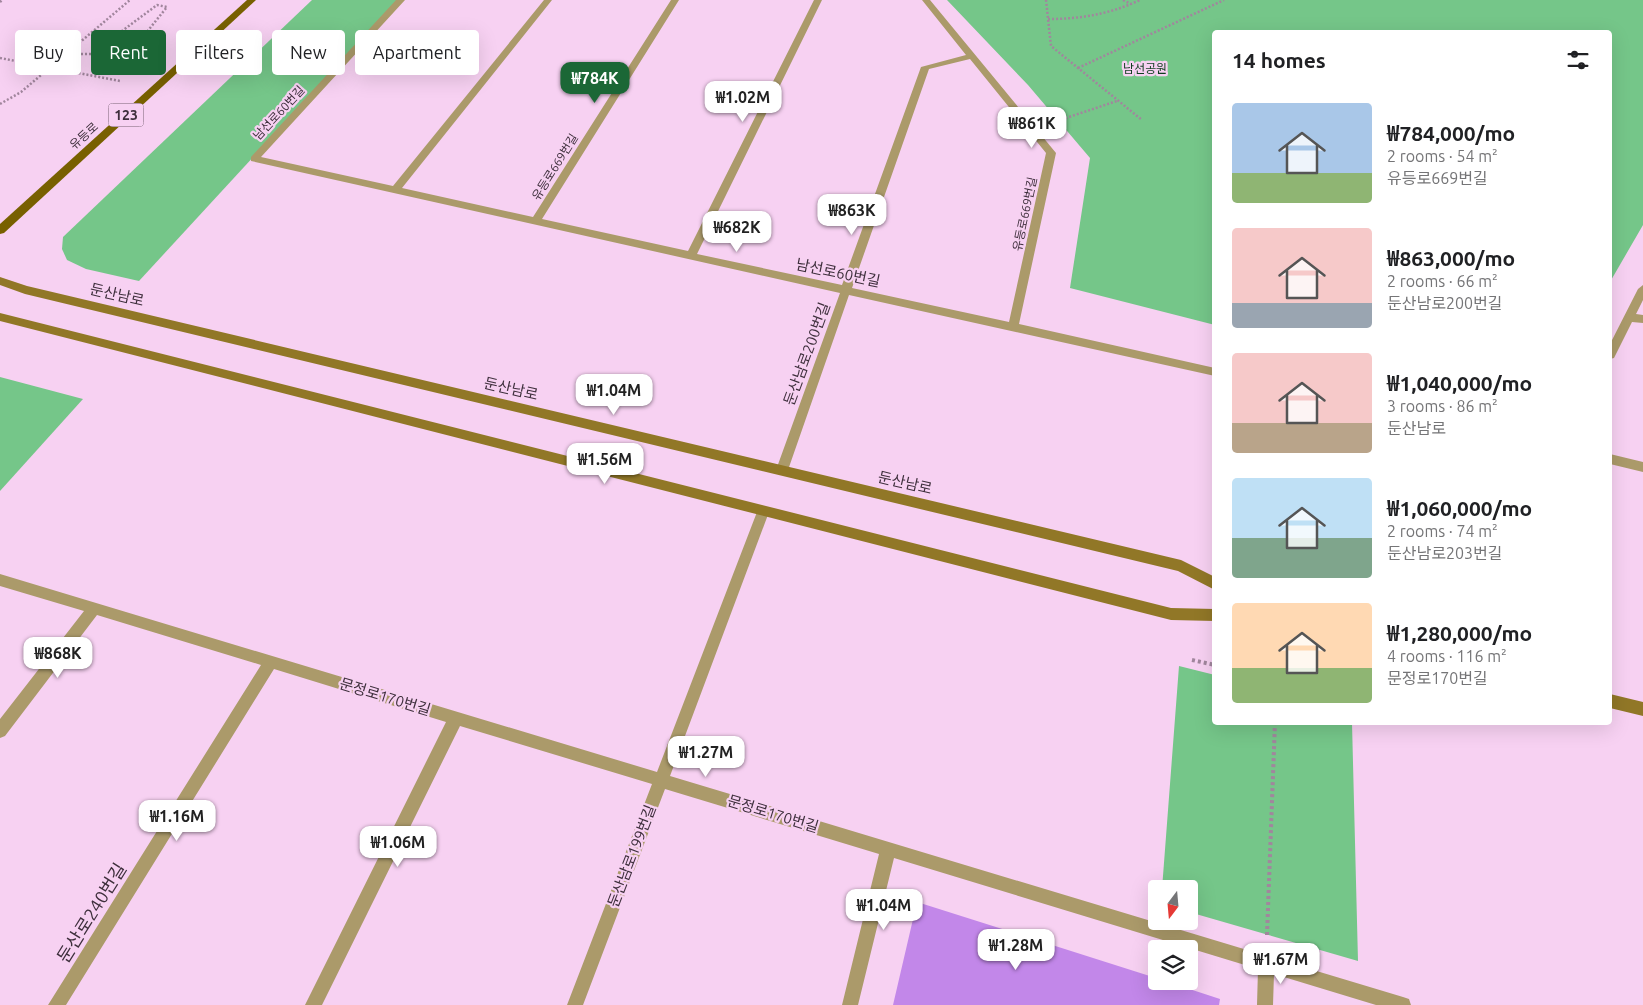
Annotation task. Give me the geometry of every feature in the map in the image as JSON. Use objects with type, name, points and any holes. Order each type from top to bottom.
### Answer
[{"type":"main road","name":"유등로","points":[[0,230],[252,0]]},
{"type":"main road","name":"둔산남로","points":[[0,281],[35,292],[1181,566],[1212,582]]},
{"type":"main road","points":[[0,317],[1171,614],[1212,615]]},
{"type":"main road","points":[[1612,701],[1643,709]]},
{"type":"street","name":"남선로60번길","points":[[401,0],[254,159],[1212,371]]},
{"type":"street","points":[[395,190],[548,0]]},
{"type":"street","name":"유등로669번길","points":[[536,221],[675,0]]},
{"type":"street","points":[[691,256],[818,0]]},
{"type":"street","name":"유등로669번길","points":[[926,0],[1051,153],[1013,327]]},
{"type":"street","name":"둔산남로200번길","points":[[782,470],[925,67],[972,56]]},
{"type":"street","points":[[1612,351],[1643,289]]},
{"type":"street","points":[[1629,317],[1643,319]]},
{"type":"street","points":[[1612,459],[1643,467]]},
{"type":"street","name":"둔산남로199번길","points":[[575,1005],[763,512]]},
{"type":"street","name":"문정로170번길","points":[[0,580],[1402,1005]]},
{"type":"street","points":[[0,731],[94,608]]},
{"type":"street","name":"둔산로240번길","points":[[56,1005],[271,662]]},
{"type":"street","points":[[313,1005],[456,718]]},
{"type":"street","points":[[850,1005],[888,850]]},
{"type":"street","points":[[1265,1005],[1266,963]]},
{"type":"path","points":[[81,41],[130,0]]},
{"type":"path","points":[[1046,0],[1051,46],[1142,120]]},
{"type":"path","points":[[1123,0],[1132,4]]},
{"type":"path","points":[[1048,19],[1084,19],[1117,12],[1140,0]]},
{"type":"path","points":[[1078,68],[1224,0]]},
{"type":"path","points":[[123,30],[157,5],[167,7],[148,30]]},
{"type":"path","points":[[0,58],[15,60]]},
{"type":"path","points":[[81,73],[120,81]]},
{"type":"path","points":[[0,104],[21,92],[41,75]]},
{"type":"path","points":[[1032,130],[1117,100]]},
{"type":"path","points":[[1192,660],[1212,664]]},
{"type":"path","points":[[1266,963],[1275,725]]},
{"type":"green space","points":[[312,0],[398,0],[370,30],[355,30],[355,47],[345,58],[345,30],[280,30]]},
{"type":"green space","name":"남선공원","points":[[947,0],[1643,0],[1643,225],[1612,279],[1612,30],[1212,30],[1212,324],[1070,288],[1090,158],[1028,85]]},
{"type":"green space","points":[[272,38],[272,75],[329,75],[139,281],[86,269],[67,260],[62,249],[63,237],[233,75],[262,75],[262,48]]},
{"type":"green space","points":[[0,377],[83,399],[0,491]]},
{"type":"green space","points":[[1179,666],[1212,674],[1212,725],[1352,725],[1358,961],[1198,915],[1198,880],[1163,880]]},
{"type":"building","points":[[917,902],[1148,975],[1148,990],[1192,990],[1220,999],[1219,1005],[893,1005]]}]
